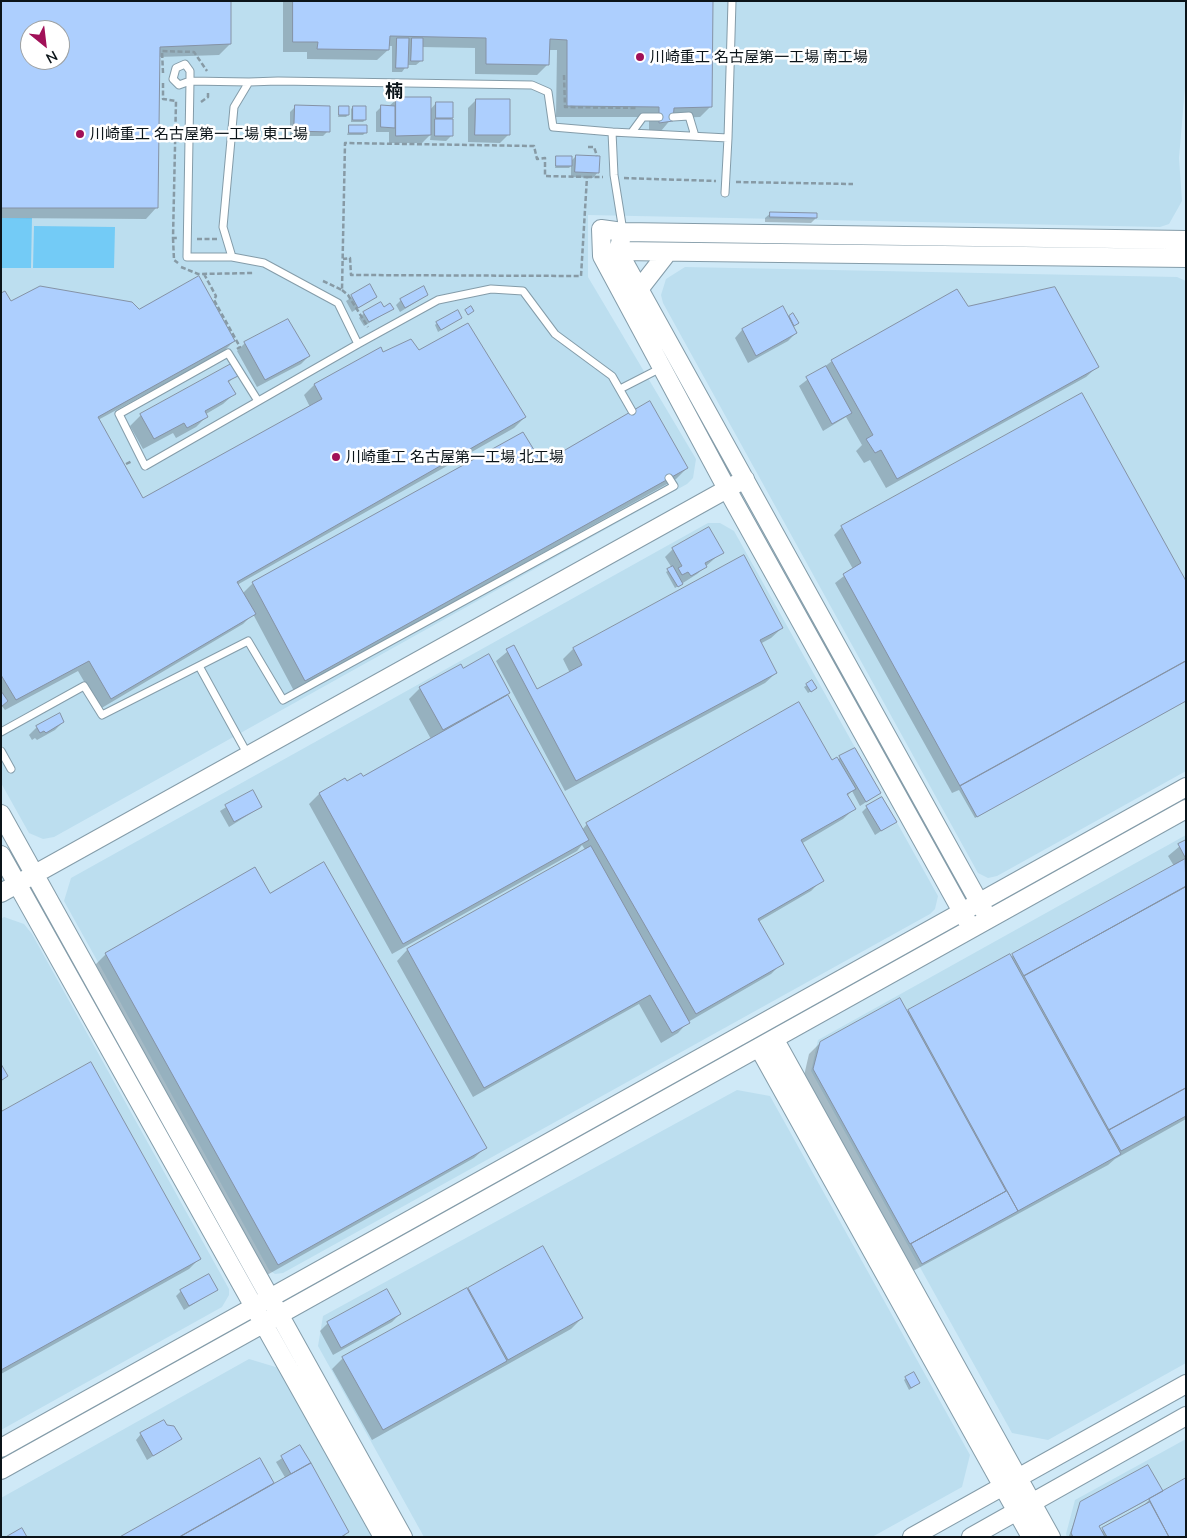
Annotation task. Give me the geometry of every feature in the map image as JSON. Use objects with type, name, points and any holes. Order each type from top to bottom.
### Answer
[{"type":"street","points":[[971,928],[727,489],[662,367],[610,254],[601,229],[623,232],[1186,240]]},
{"type":"street","points":[[610,254],[668,252],[1186,258]]},
{"type":"street","points":[[640,288],[668,252]]},
{"type":"street","points":[[610,254],[640,288],[988,918]]},
{"type":"street","points":[[1,893],[744,479]]},
{"type":"street","points":[[1,1448],[1186,787]]},
{"type":"street","points":[[1,1470],[775,1040],[988,918],[1186,810]]},
{"type":"street","points":[[1,814],[404,1537]]},
{"type":"street","points":[[1,854],[382,1537]]},
{"type":"street","points":[[775,1040],[1024,1507],[1031,1537]]},
{"type":"street","points":[[759,1048],[1011,1482]]},
{"type":"street","points":[[912,1537],[1186,1384]]},
{"type":"street","points":[[971,1537],[1186,1416]]},
{"type":"street","points":[[1024,1507],[1051,1537]]},
{"type":"lane","points":[[725,192],[732,1]]},
{"type":"lane","points":[[356,340],[338,303],[264,263],[232,257],[187,257],[190,81],[532,85],[548,92],[552,127],[728,138]]},
{"type":"lane","points":[[232,257],[223,227],[234,107],[249,82]]},
{"type":"lane","points":[[673,117],[689,116],[695,136]]},
{"type":"lane","points":[[632,132],[643,117],[659,117]]},
{"type":"lane","points":[[612,132],[614,175],[618,190],[623,232]]},
{"type":"lane","points":[[258,401],[228,353],[119,414],[144,466],[258,401],[356,340],[438,300],[490,289],[523,291],[555,334],[612,376],[632,411]]},
{"type":"lane","points":[[620,390],[678,359]]},
{"type":"lane","points":[[1,732],[84,686],[102,715],[248,641],[282,700],[674,486],[669,478]]},
{"type":"lane","points":[[199,666],[248,755]]},
{"type":"lane","points":[[1,751],[11,769]]},
{"type":"path","points":[[197,105],[208,97],[208,70],[194,52],[162,51],[163,99],[176,101],[174,238],[227,239]]},
{"type":"path","points":[[564,75],[565,107],[644,108],[643,117]]},
{"type":"path","points":[[342,290],[345,143],[534,146],[537,159],[545,158],[544,176],[588,177],[581,276],[351,275],[350,258],[344,259]]},
{"type":"path","points":[[588,147],[594,147],[597,156]]},
{"type":"path","points":[[204,274],[216,296],[214,300],[240,347],[228,353]]},
{"type":"path","points":[[316,278],[342,290],[348,295],[369,329],[356,340]]},
{"type":"path","points":[[126,464],[140,457]]},
{"type":"shaded area","points":[[1,1],[1186,1],[1186,76],[1179,158],[1182,201],[1169,224],[1160,227],[588,215],[588,277],[696,459],[693,478],[687,484],[54,837],[43,839],[29,833],[1,783]]},
{"type":"shaded area","points":[[1,218],[32,218],[31,268],[1,268]]},
{"type":"shaded area","points":[[34,226],[115,227],[114,268],[33,268]]},
{"type":"shaded area","points":[[685,267],[1177,277],[1186,281],[1186,771],[997,876],[988,878],[978,873],[663,303],[661,295],[666,279]]},
{"type":"shaded area","points":[[708,523],[720,523],[734,531],[938,896],[935,909],[930,914],[283,1273],[275,1274],[269,1270],[64,901],[71,878]]},
{"type":"shaded area","points":[[1186,835],[1186,1363],[1048,1440],[1012,1433],[811,1071],[818,1040]]},
{"type":"shaded area","points":[[4,917],[24,924],[32,934],[229,1289],[229,1295],[222,1307],[1,1430],[1,919]]},
{"type":"shaded area","points":[[737,1090],[770,1096],[970,1455],[962,1487],[872,1537],[424,1537],[318,1346],[323,1316]]},
{"type":"shaded area","points":[[249,1359],[279,1368],[373,1537],[1,1537],[1,1498]]},
{"type":"shaded area","points":[[1186,1439],[1186,1537],[1067,1537],[1066,1534],[1075,1500]]},
{"type":"building","name":"川崎重工 名古屋第一工場 東工場","points":[[1,1],[231,1],[231,44],[160,47],[158,208],[1,208]]},
{"type":"building","name":"川崎重工 名古屋第一工場 南工場","points":[[293,1],[713,1],[712,107],[674,108],[673,121],[659,123],[659,107],[567,106],[567,40],[550,39],[549,65],[486,64],[486,38],[390,36],[389,50],[317,49],[318,42],[293,42]]},
{"type":"building","points":[[397,38],[409,38],[408,68],[396,68]]},
{"type":"building","points":[[412,38],[423,38],[423,61],[411,61]]},
{"type":"building","points":[[396,97],[431,97],[431,135],[396,136]]},
{"type":"building","points":[[476,99],[510,99],[510,135],[475,135]]},
{"type":"building","points":[[436,102],[453,102],[453,118],[436,118]]},
{"type":"building","points":[[295,105],[330,106],[330,132],[294,131]]},
{"type":"building","points":[[381,105],[395,106],[395,128],[381,127]]},
{"type":"building","points":[[339,106],[349,106],[349,115],[339,115]]},
{"type":"building","points":[[353,106],[366,106],[366,120],[353,120]]},
{"type":"building","points":[[435,119],[453,119],[453,136],[435,136]]},
{"type":"building","points":[[349,125],[367,125],[367,133],[349,133]]},
{"type":"building","points":[[576,155],[600,156],[599,173],[575,172]]},
{"type":"building","points":[[556,156],[572,156],[572,166],[556,166]]},
{"type":"building","points":[[770,212],[817,213],[817,218],[770,217]]},
{"type":"building","name":"川崎重工 名古屋第一工場 北工場","points":[[199,276],[235,341],[98,417],[143,498],[322,399],[314,384],[381,347],[383,352],[411,339],[419,350],[468,323],[526,417],[237,582],[256,614],[111,699],[89,661],[16,700],[1,675],[1,293],[5,291],[11,301],[40,286],[132,302],[139,309]]},
{"type":"building","points":[[370,284],[377,297],[358,308],[351,295]]},
{"type":"building","points":[[424,286],[428,295],[405,308],[400,299]]},
{"type":"building","points":[[1055,287],[1099,367],[897,479],[881,450],[875,453],[866,439],[873,435],[831,360],[957,289],[968,306]]},
{"type":"building","points":[[381,302],[384,307],[390,303],[394,309],[369,322],[363,312]]},
{"type":"building","points":[[471,306],[474,311],[468,315],[465,310]]},
{"type":"building","points":[[783,306],[797,333],[756,356],[742,329]]},
{"type":"building","points":[[458,310],[462,318],[441,330],[436,322]]},
{"type":"building","points":[[793,313],[799,323],[794,326],[789,316]]},
{"type":"building","points":[[288,319],[310,356],[265,380],[244,342]]},
{"type":"building","points":[[231,364],[238,376],[228,381],[236,394],[205,411],[208,417],[187,428],[184,423],[154,439],[140,414]]},
{"type":"building","points":[[826,366],[852,413],[832,424],[806,377]]},
{"type":"building","points":[[1082,393],[1186,581],[1186,661],[960,786],[843,574],[861,563],[841,526]]},
{"type":"building","points":[[650,401],[688,468],[305,681],[252,582],[523,432],[542,463]]},
{"type":"building","points":[[709,527],[724,553],[705,563],[707,567],[691,576],[688,572],[682,575],[678,568],[682,566],[672,548]]},
{"type":"building","points":[[744,555],[783,628],[760,640],[777,673],[576,781],[506,649],[514,645],[537,689],[582,665],[573,648]]},
{"type":"building","points":[[673,566],[683,584],[678,587],[667,569]]},
{"type":"building","points":[[489,654],[510,693],[443,730],[419,687],[461,664],[463,668]]},
{"type":"building","points":[[1186,661],[1186,701],[977,817],[960,786]]},
{"type":"building","points":[[812,680],[817,688],[811,692],[806,684]]},
{"type":"building","points":[[1,691],[8,701],[1,707]]},
{"type":"building","points":[[508,695],[589,840],[403,944],[319,793],[345,778],[347,781],[361,773],[363,776]]},
{"type":"building","points":[[799,702],[832,760],[837,757],[856,789],[847,794],[856,809],[801,840],[824,881],[758,919],[784,964],[696,1014],[586,823]]},
{"type":"building","points":[[60,713],[64,722],[46,733],[44,731],[40,733],[36,726]]},
{"type":"building","points":[[855,748],[881,793],[866,802],[839,756]]},
{"type":"building","points":[[253,790],[262,807],[234,822],[225,805]]},
{"type":"building","points":[[882,797],[897,822],[881,831],[866,806]]},
{"type":"building","points":[[1186,840],[1186,859],[1178,844]]},
{"type":"building","points":[[591,846],[690,1023],[672,1033],[650,995],[484,1088],[407,949]]},
{"type":"building","points":[[1185,859],[1186,886],[1024,976],[1012,954]]},
{"type":"building","points":[[324,862],[487,1148],[278,1265],[105,953],[255,867],[270,893]]},
{"type":"building","points":[[1186,887],[1186,1088],[1109,1130],[1024,976]]},
{"type":"building","points":[[1010,954],[1121,1154],[1018,1211],[908,1010]]},
{"type":"building","points":[[900,998],[1006,1191],[910,1244],[813,1069],[820,1042]]},
{"type":"building","points":[[91,1062],[201,1259],[1,1370],[1,1112]]},
{"type":"building","points":[[1,1064],[8,1076],[2,1080],[1,1079]]},
{"type":"building","points":[[1186,1088],[1186,1116],[1121,1151],[1109,1130]]},
{"type":"building","points":[[1007,1191],[1018,1211],[922,1264],[911,1244]]},
{"type":"building","points":[[543,1246],[583,1318],[508,1360],[468,1288]]},
{"type":"building","points":[[209,1274],[218,1290],[189,1306],[180,1290]]},
{"type":"building","points":[[467,1288],[507,1361],[383,1430],[342,1357]]},
{"type":"building","points":[[387,1289],[401,1314],[341,1348],[327,1322]]},
{"type":"building","points":[[914,1372],[920,1383],[911,1388],[905,1377]]},
{"type":"building","points":[[164,1420],[167,1425],[174,1426],[182,1439],[153,1456],[140,1433]]},
{"type":"building","points":[[300,1445],[311,1463],[291,1474],[281,1456]]},
{"type":"building","points":[[260,1458],[274,1483],[179,1537],[120,1537]]},
{"type":"building","points":[[311,1463],[349,1532],[341,1537],[180,1537]]},
{"type":"building","points":[[1148,1465],[1163,1491],[1099,1526],[1105,1537],[1073,1537],[1071,1533],[1080,1502]]},
{"type":"building","points":[[1186,1478],[1186,1537],[1169,1537],[1149,1499]]},
{"type":"building","points":[[1150,1502],[1169,1537],[1107,1537],[1102,1528]]},
{"type":"building","points":[[22,1528],[27,1537],[6,1537]]},
{"type":"place","name":"川崎重工 名古屋第一工場 南工場","points":[[640,57]]},
{"type":"place","name":"川崎重工 名古屋第一工場 東工場","points":[[80,134]]},
{"type":"place","name":"川崎重工 名古屋第一工場 北工場","points":[[336,457]]},
{"type":"district","name":"楠","points":[[394,92]]}]
